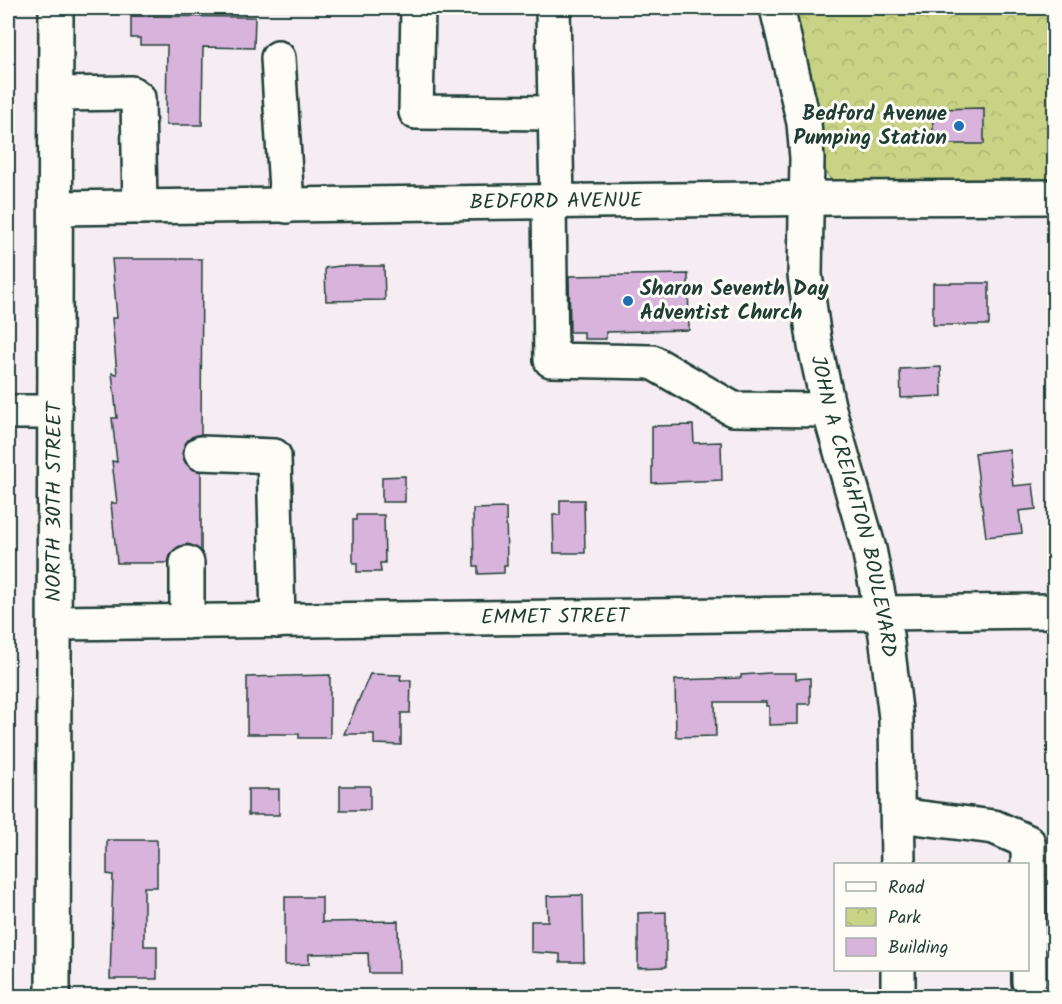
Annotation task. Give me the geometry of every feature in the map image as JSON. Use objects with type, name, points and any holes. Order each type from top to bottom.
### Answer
[{"type":"street","name":"NORTH 30TH STREET","points":[[53,996],[56,8]]},
{"type":"street","points":[[418,8],[416,112],[555,113]]},
{"type":"street","points":[[553,8],[555,113],[551,360],[652,362],[733,409],[829,410]]},
{"type":"street","name":"JOHN A CREIGHTON BOULEVARD","points":[[777,8],[804,123],[807,158],[805,275],[815,346],[829,410],[869,549],[883,613],[896,718],[898,863]]},
{"type":"street","points":[[278,58],[287,206]]},
{"type":"street","points":[[56,94],[131,93],[138,98],[140,207]]},
{"type":"street","name":"BEDFORD AVENUE","points":[[56,208],[806,198],[1054,198]]},
{"type":"street","points":[[8,412],[55,412]]},
{"type":"street","points":[[201,453],[274,456],[278,621]]},
{"type":"street","points":[[187,563],[187,621]]},
{"type":"street","name":"EMMET STREET","points":[[55,623],[1054,611]]},
{"type":"street","points":[[898,815],[994,827],[1028,842],[1028,863]]},
{"type":"street","points":[[898,971],[898,996]]},
{"type":"street","points":[[1029,971],[1029,982]]},
{"type":"green space","points":[[792,8],[1054,8],[1054,185],[833,183],[823,167]]},
{"type":"building","points":[[131,16],[255,17],[254,48],[203,47],[202,125],[166,125],[167,45],[140,45],[140,38],[131,38]]},
{"type":"building","name":"Bedford Avenue Pumping Station","points":[[984,108],[984,144],[933,144],[933,109]]},
{"type":"building","points":[[112,259],[202,259],[201,434],[192,437],[186,443],[182,453],[185,462],[191,468],[201,472],[201,551],[188,544],[178,547],[171,553],[168,563],[117,563],[111,503],[117,503],[112,461],[117,462],[112,418],[117,418],[112,373],[117,374],[112,318],[117,318]]},
{"type":"building","points":[[384,266],[385,300],[326,301],[325,268]]},
{"type":"building","points":[[688,274],[689,330],[606,332],[606,339],[584,339],[584,332],[570,332],[569,276]]},
{"type":"building","points":[[933,283],[989,283],[989,325],[933,325]]},
{"type":"building","points":[[941,367],[942,396],[901,398],[900,369]]},
{"type":"building","points":[[693,425],[694,443],[721,442],[722,480],[652,483],[652,426]]},
{"type":"building","points":[[1009,449],[1013,486],[1033,484],[1036,509],[1019,511],[1022,533],[986,537],[975,453]]},
{"type":"building","points":[[405,476],[405,502],[382,502],[382,477]]},
{"type":"building","points":[[560,500],[584,500],[585,553],[554,553],[553,515],[560,515]]},
{"type":"building","points":[[506,508],[507,566],[504,566],[504,573],[478,574],[478,566],[474,566],[473,509]]},
{"type":"building","points":[[356,515],[384,515],[385,563],[380,563],[381,572],[357,572],[357,563],[353,563],[353,520],[356,520]]},
{"type":"building","points":[[796,673],[796,679],[810,678],[810,704],[798,704],[798,724],[769,725],[769,706],[766,706],[766,702],[715,702],[716,736],[676,737],[675,680],[741,678],[741,675]]},
{"type":"building","points":[[370,674],[401,675],[400,680],[411,680],[410,713],[401,713],[401,745],[374,744],[374,734],[344,734]]},
{"type":"building","points":[[330,675],[330,738],[299,738],[299,734],[247,734],[247,677]]},
{"type":"building","points":[[340,786],[370,786],[370,810],[340,810]]},
{"type":"building","points":[[248,789],[279,789],[279,815],[248,815]]},
{"type":"building","points":[[107,840],[157,840],[157,887],[144,887],[144,946],[157,946],[157,979],[110,979],[113,875],[107,874]]},
{"type":"building","points":[[583,895],[584,962],[560,962],[560,954],[531,952],[531,921],[548,921],[547,896]]},
{"type":"building","points":[[285,897],[322,897],[322,922],[398,921],[399,973],[369,973],[368,953],[309,954],[309,964],[285,965]]},
{"type":"building","points":[[666,912],[666,967],[638,968],[638,913]]},
{"type":"place","name":"Bedford Avenue Pumping Station","points":[[959,126]]},
{"type":"place","name":"Sharon Seventh Day Adventist Church","points":[[628,301]]}]
